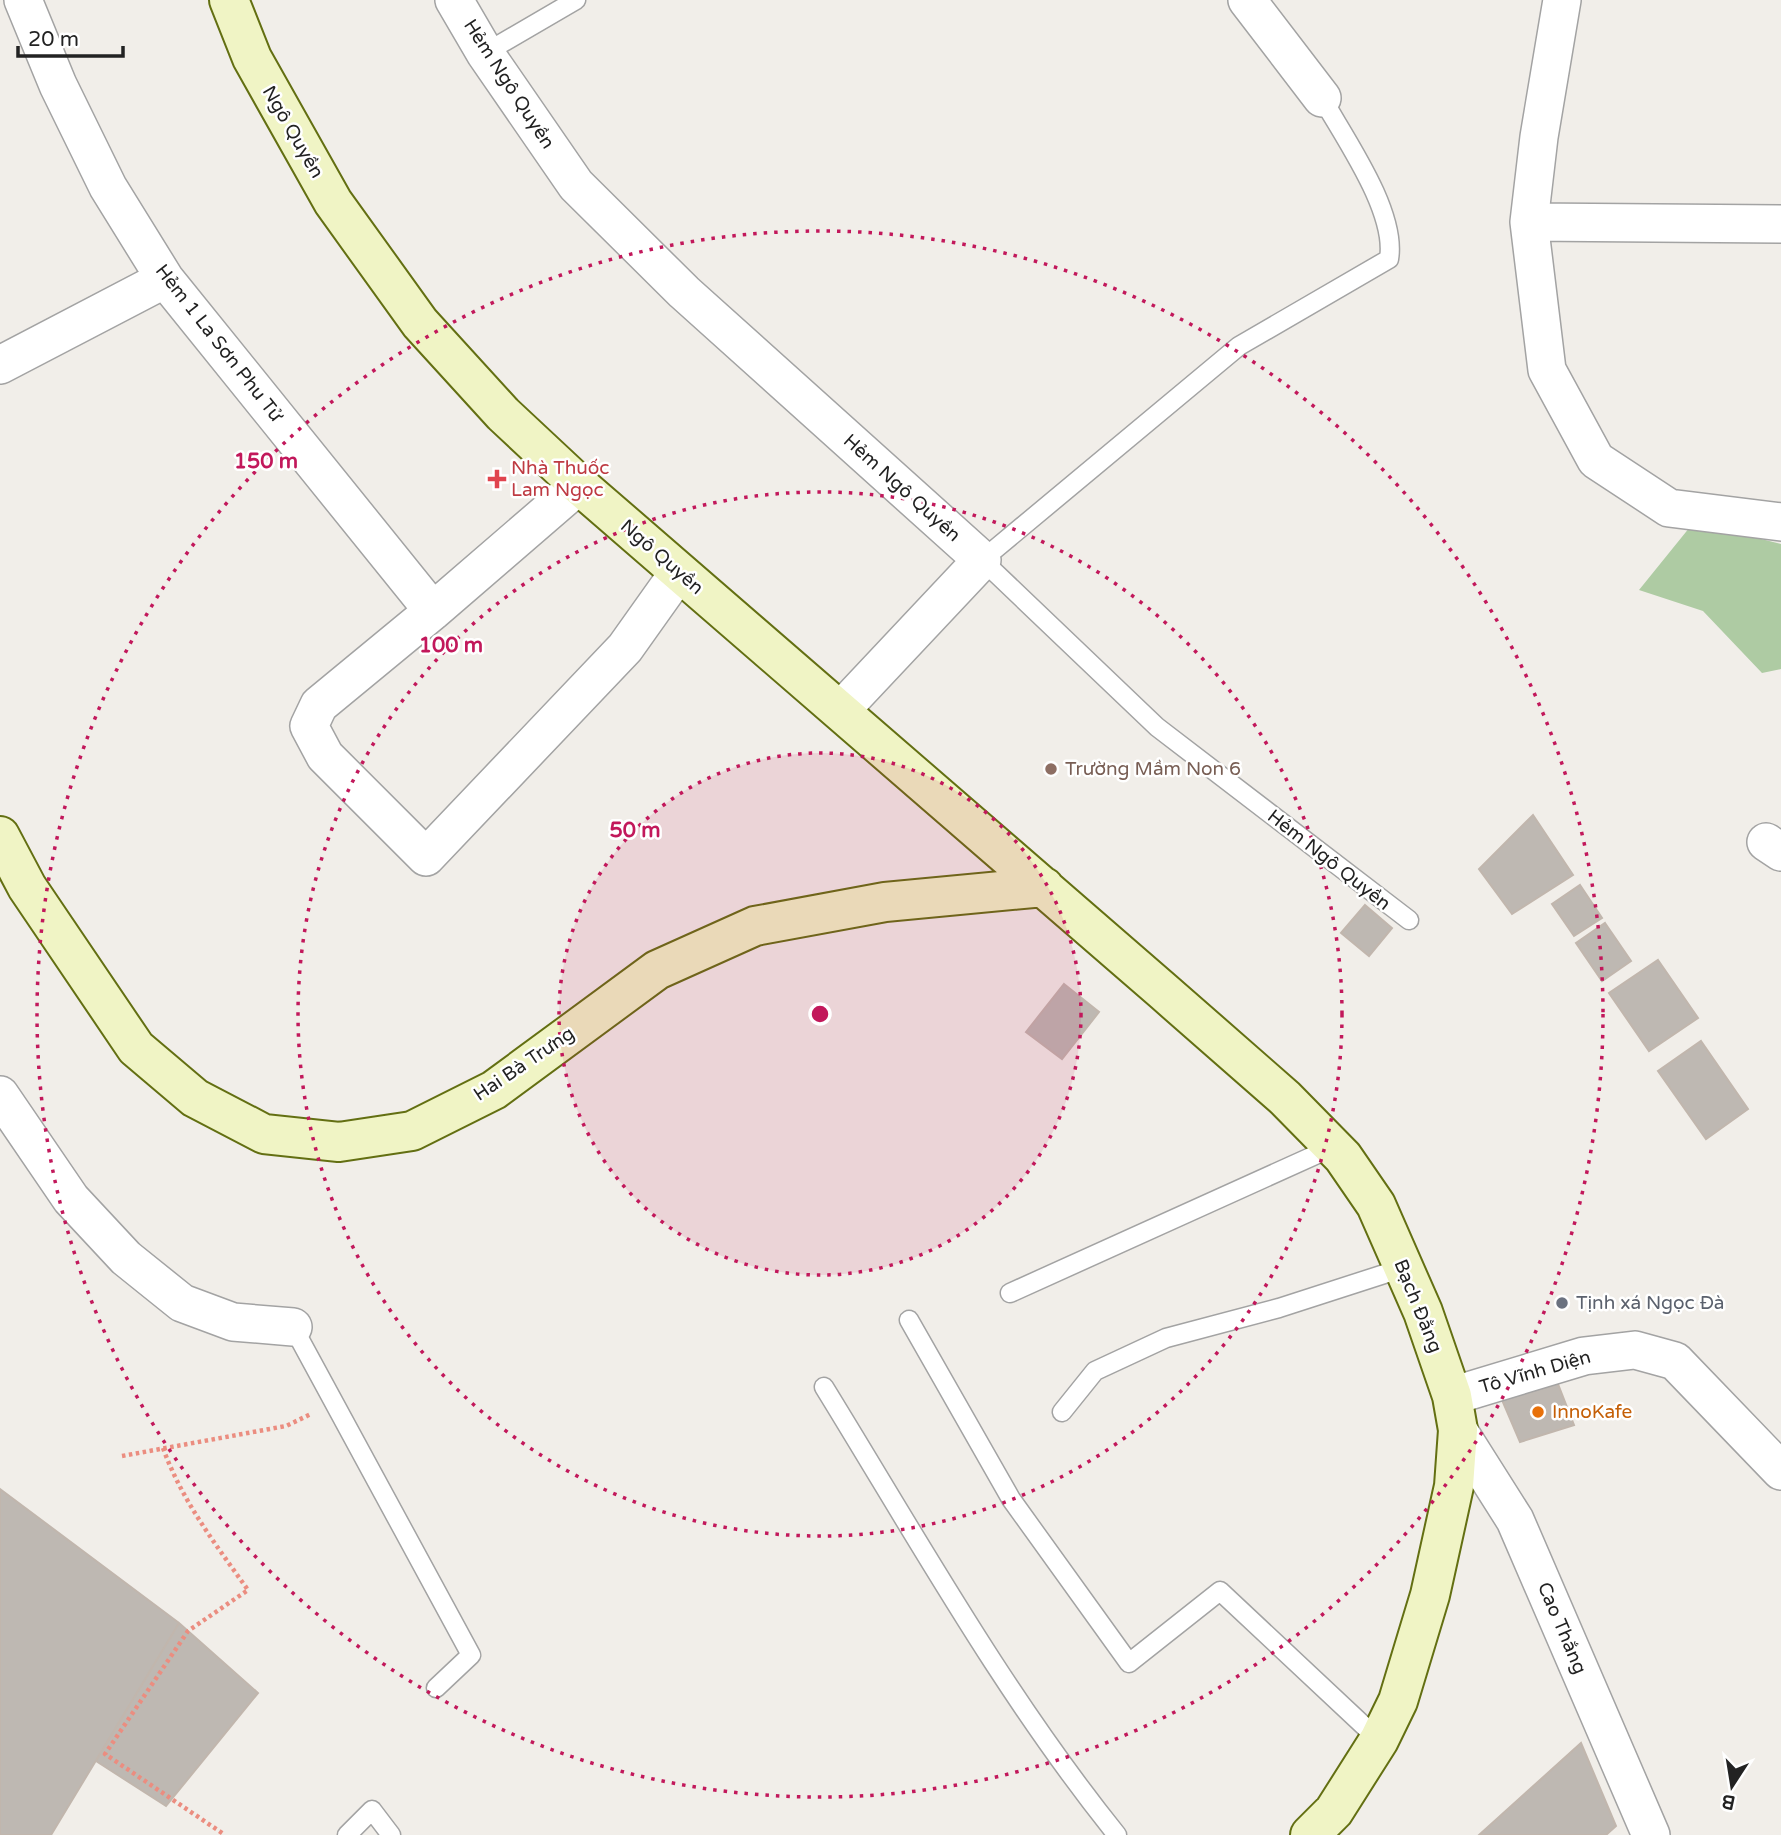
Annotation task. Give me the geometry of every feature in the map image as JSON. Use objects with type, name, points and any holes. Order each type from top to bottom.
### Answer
[{"type":"street","name":"Hẻm 1 La Sơn Phu Tử","points":[[23,0],[58,85],[108,187],[165,279],[433,611]]},
{"type":"street","name":"Ngô Quyền","points":[[229,0],[252,58],[333,202],[412,312],[503,414],[579,485],[1044,887]]},
{"type":"street","name":"Hẻm Ngô Quyền","points":[[454,0],[485,53],[576,185],[684,292],[982,560]]},
{"type":"street","points":[[1247,0],[1322,98]]},
{"type":"street","points":[[1562,0],[1539,137],[1529,222],[1547,370],[1597,460],[1669,508],[1781,522]]},
{"type":"street","points":[[1529,222],[1781,224]]},
{"type":"street","points":[[0,365],[165,279]]},
{"type":"street","points":[[579,485],[319,705],[309,726],[326,756],[426,857],[625,648],[680,572]]},
{"type":"street","points":[[840,711],[982,560]]},
{"type":"street","name":"Hai Bà Trưng","points":[[0,835],[27,887],[136,1048],[195,1098],[264,1134],[339,1142],[412,1131],[495,1090],[657,970],[755,926],[885,902],[1044,887]]},
{"type":"street","name":"Bạch Đằng","points":[[1044,887],[1285,1098],[1343,1157],[1376,1205],[1423,1312],[1455,1413],[1454,1486],[1430,1595],[1398,1701],[1379,1740],[1334,1811],[1310,1835]]},
{"type":"street","points":[[0,1095],[71,1199],[126,1258],[182,1303],[233,1321],[293,1327]]},
{"type":"street","name":"Tô Vĩnh Diện","points":[[1455,1413],[1584,1356],[1634,1350],[1675,1361],[1781,1471]]},
{"type":"street","name":"Cao Thắng","points":[[1455,1413],[1515,1520],[1651,1835]]},
{"type":"lane","points":[[485,53],[576,0]]},
{"type":"lane","points":[[982,560],[1239,346],[1389,259],[1391,246],[1380,204],[1322,98]]},
{"type":"lane","name":"Hẻm Ngô Quyền","points":[[982,560],[1157,727],[1409,920]]},
{"type":"lane","points":[[1010,1293],[1333,1147]]},
{"type":"lane","points":[[1062,1412],[1096,1371],[1166,1338],[1279,1308],[1403,1268]]},
{"type":"lane","points":[[909,1320],[1011,1499],[1129,1662],[1220,1591],[1379,1740]]},
{"type":"lane","points":[[293,1327],[471,1655],[436,1688]]},
{"type":"lane","points":[[824,1387],[982,1643],[1083,1792],[1117,1835]]},
{"type":"lane","points":[[347,1835],[372,1810],[391,1835]]},
{"type":"path","points":[[122,1456],[286,1426],[334,1402]]},
{"type":"path","points":[[163,1448],[172,1474],[196,1517],[248,1590],[188,1631],[105,1754],[225,1835]]},
{"type":"green space","points":[[1694,522],[1781,544],[1781,669],[1762,673],[1703,611],[1639,590]]},
{"type":"building","points":[[1533,815],[1573,875],[1512,914],[1479,869]]},
{"type":"building","points":[[1580,885],[1602,918],[1574,936],[1552,904]]},
{"type":"building","points":[[1365,905],[1392,928],[1369,956],[1341,933]]},
{"type":"building","points":[[1605,923],[1631,961],[1602,981],[1576,943]]},
{"type":"building","points":[[1658,960],[1698,1018],[1649,1051],[1609,993]]},
{"type":"building","points":[[1064,984],[1099,1012],[1062,1059],[1026,1032]]},
{"type":"building","points":[[1701,1041],[1748,1109],[1706,1139],[1658,1071]]},
{"type":"building","name":"InnoKafe","points":[[1558,1384],[1574,1425],[1520,1442],[1502,1400]]},
{"type":"building","points":[[0,1489],[179,1623],[51,1835],[0,1835]]},
{"type":"building","points":[[179,1623],[258,1693],[166,1806],[96,1761]]},
{"type":"building","points":[[1581,1743],[1616,1826],[1606,1835],[1479,1835]]},
{"type":"place","name":"Nhà Thuốc Lam Ngọc","points":[[497,479]]},
{"type":"place","name":"Trường Mầm Non 6","points":[[1051,769]]},
{"type":"place","name":"Tịnh xá Ngọc Đà","points":[[1562,1303]]},
{"type":"place","name":"InnoKafe","points":[[1538,1412]]}]
